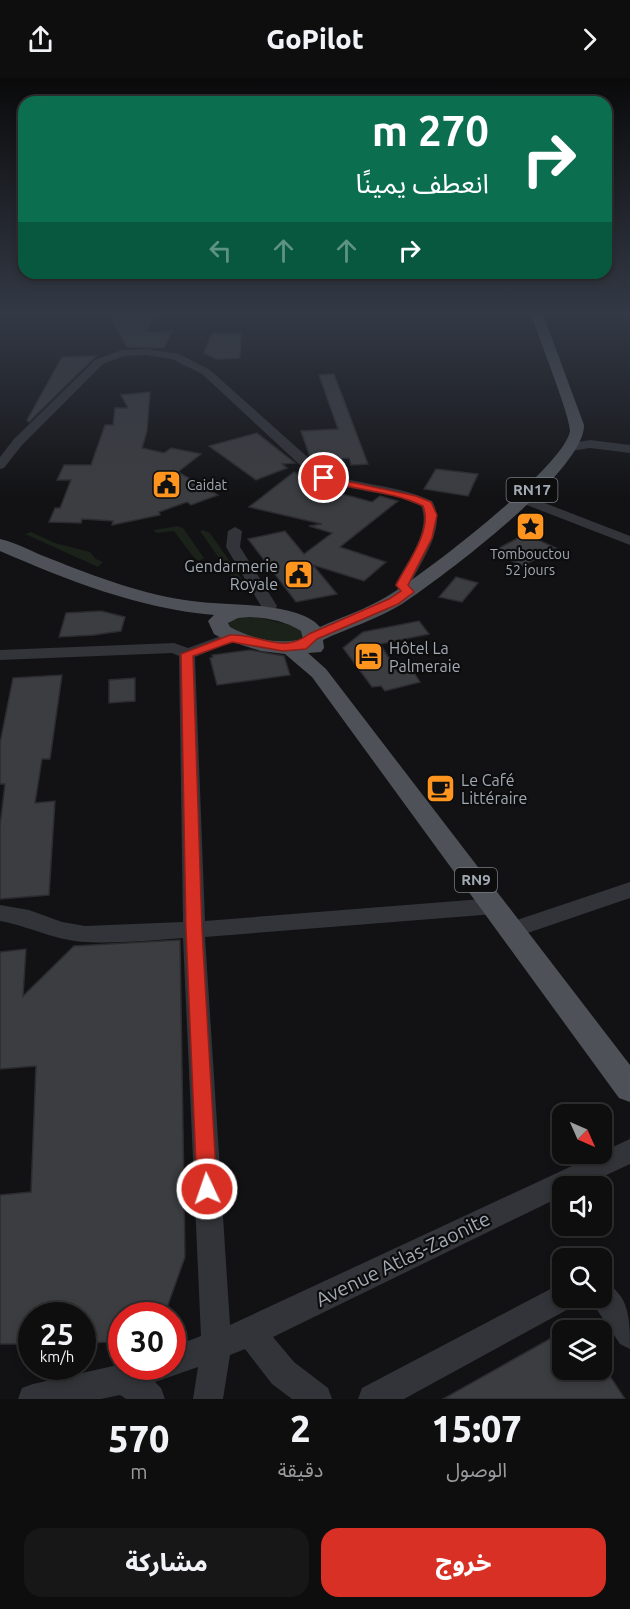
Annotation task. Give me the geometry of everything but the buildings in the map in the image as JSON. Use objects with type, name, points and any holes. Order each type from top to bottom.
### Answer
[{"type":"main road","points":[[559,376],[577,425],[577,432],[571,447]]},
{"type":"main road","name":"RN17","points":[[291,648],[302,646],[311,634],[374,611],[408,592],[453,558],[524,498],[571,447]]},
{"type":"main road","points":[[0,544],[90,579],[182,606],[266,613],[311,634]]},
{"type":"main road","points":[[182,606],[238,638],[291,648]]},
{"type":"main road","points":[[219,626],[221,617],[236,611]]},
{"type":"main road","name":"RN9","points":[[311,634],[319,673]]},
{"type":"main road","name":"RN9","points":[[291,648],[319,673],[630,1089]]},
{"type":"street","points":[[0,465],[18,442],[85,376]]},
{"type":"street","points":[[210,376],[318,474],[339,483],[402,495],[427,504],[432,515],[426,538],[402,585],[408,592]]},
{"type":"street","points":[[571,447],[597,445],[630,449]]},
{"type":"street","points":[[524,498],[630,541]]},
{"type":"street","points":[[235,531],[233,547],[269,606],[266,613]]},
{"type":"street","points":[[187,654],[219,626]]},
{"type":"street","points":[[187,654],[223,640],[238,638]]},
{"type":"street","points":[[0,655],[174,648],[181,649],[187,654],[194,930],[216,1345],[208,1399]]},
{"type":"street","points":[[513,930],[630,890]]},
{"type":"street","points":[[0,913],[29,918],[70,932],[194,930],[495,906]]},
{"type":"street","name":"Avenue Atlas-Zaonite","points":[[186,1357],[251,1332],[630,1151]]},
{"type":"street","points":[[373,1399],[552,1302]]},
{"type":"street","points":[[612,1305],[630,1334]]},
{"type":"street","points":[[251,1332],[283,1373],[316,1399]]},
{"type":"street","points":[[33,1399],[118,1380]]},
{"type":"street","points":[[124,1380],[142,1391],[150,1399]]},
{"type":"shaded area","points":[[178,526],[183,528],[204,558],[199,561],[195,559],[174,531],[157,533],[153,530]]},
{"type":"shaded area","points":[[200,531],[210,533],[242,579],[235,581]]},
{"type":"shaded area","points":[[31,532],[55,543],[90,552],[96,559],[103,562],[98,567],[25,534]]},
{"type":"shaded area","points":[[254,616],[301,628],[306,636],[290,642],[268,641],[228,626],[231,619]]},
{"type":"place","name":"Caidat","points":[[166,485]]},
{"type":"place","name":"Tombouctou 52 jours","points":[[530,527]]},
{"type":"place","name":"Gendarmerie Royale","points":[[299,575]]},
{"type":"place","name":"Hôtel La Palmeraie","points":[[368,657]]},
{"type":"place","name":"Le Café Littéraire","points":[[440,789]]},
{"type":"route","points":[[207,1189],[196,1001],[187,654],[230,638],[283,648],[302,646],[313,637],[393,601],[408,592],[402,585],[426,538],[432,515],[427,504],[413,498],[324,478]]}]
